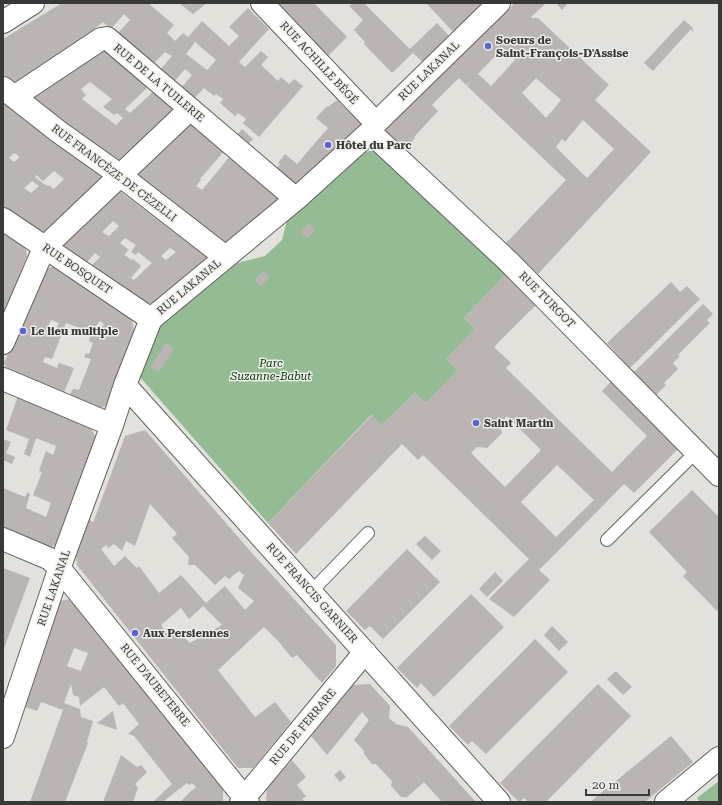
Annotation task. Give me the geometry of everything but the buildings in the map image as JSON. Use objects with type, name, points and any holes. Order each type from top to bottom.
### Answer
[{"type":"street","name":"RUE ACHILLE BÉGÉ","points":[[262,3],[373,128]]},
{"type":"street","name":"RUE LAKANAL","points":[[3,737],[64,555],[112,425],[125,385],[151,319],[296,198],[373,128],[499,3]]},
{"type":"street","name":"RUE DE LA TUILERIE","points":[[8,93],[101,39],[107,38],[296,198]]},
{"type":"street","name":"RUE FRANCÈZE DE CÉZELLI","points":[[8,93],[59,132],[121,176],[219,252],[224,258]]},
{"type":"street","points":[[3,343],[44,248],[121,176],[190,108]]},
{"type":"street","name":"RUE TURGOT","points":[[373,128],[509,262],[719,475]]},
{"type":"street","name":"RUE BOSQUET","points":[[3,219],[151,319]]},
{"type":"street","points":[[3,379],[112,425]]},
{"type":"street","name":"RUE FRANCIS GARNIER","points":[[125,385],[499,802]]},
{"type":"street","name":"RUE D'AUBETERRE","points":[[3,539],[50,559],[60,569],[245,801]]},
{"type":"street","name":"RUE DE FERRARE","points":[[245,801],[365,652]]},
{"type":"street","points":[[670,801],[719,758]]},
{"type":"lane","points":[[608,540],[696,452]]},
{"type":"lane","points":[[311,592],[368,533]]},
{"type":"green space","name":"Parc Suzanne-Babut","points":[[381,149],[507,273],[464,318],[475,329],[446,359],[458,370],[426,403],[415,393],[382,425],[371,415],[268,523],[139,376],[159,325],[233,264],[265,256],[282,240],[288,217],[364,152]]},
{"type":"green space","points":[[719,781],[719,802],[700,802],[697,798]]},
{"type":"place","name":"Soeurs de Saint-François-D'Assise","points":[[488,46]]},
{"type":"place","name":"Hôtel du Parc","points":[[328,145]]},
{"type":"place","name":"Le lieu multiple","points":[[23,331]]},
{"type":"place","name":"Saint Martin","points":[[476,423]]},
{"type":"place","name":"Aux Persiennes","points":[[135,633]]}]
